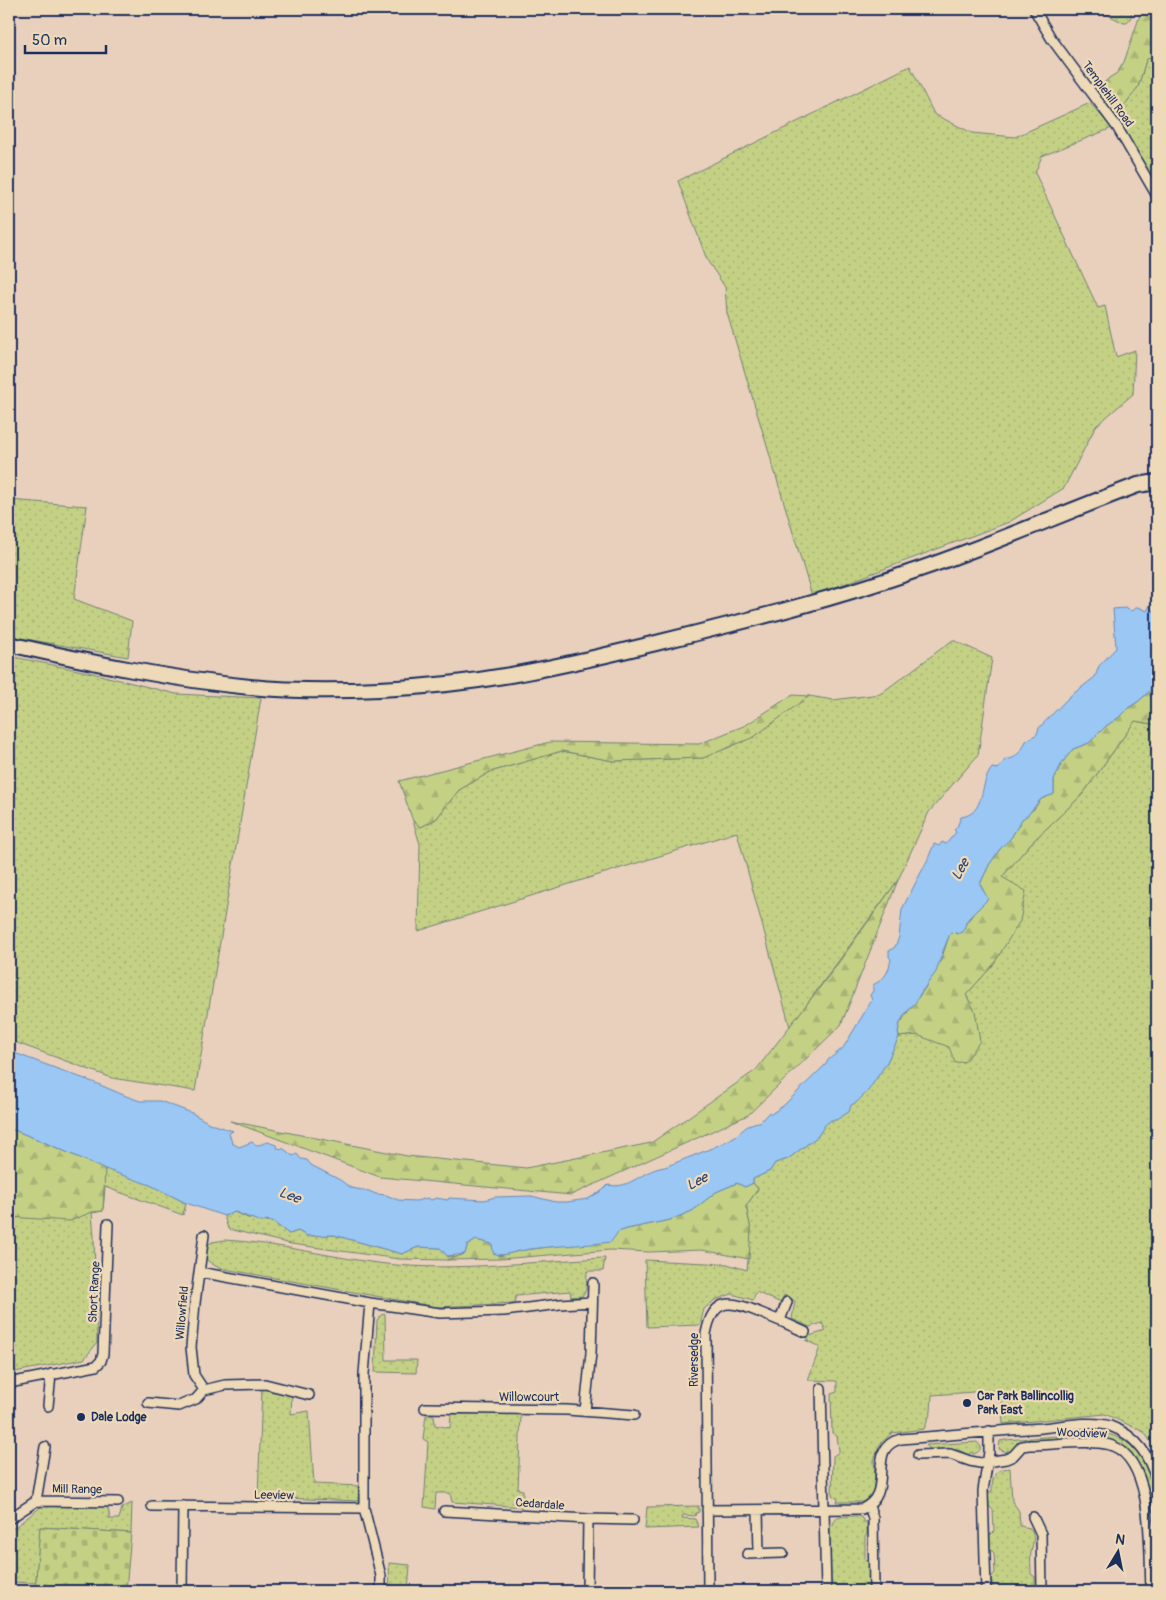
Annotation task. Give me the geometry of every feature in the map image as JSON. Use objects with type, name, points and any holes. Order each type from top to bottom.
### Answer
[{"type":"main road","points":[[9,644],[56,655],[186,679],[252,687],[312,690],[378,689],[459,684],[566,665],[823,600],[920,569],[1138,485],[1157,482]]},
{"type":"street","name":"Templehill Road","points":[[1034,9],[1052,38],[1117,127],[1157,196]]},
{"type":"street","name":"Short Range","points":[[51,1374],[96,1366],[101,1361],[103,1354],[108,1224]]},
{"type":"street","name":"Willowfield","points":[[204,1235],[191,1347],[194,1375],[204,1390]]},
{"type":"street","points":[[199,1272],[370,1303],[440,1313],[473,1313],[592,1302]]},
{"type":"street","points":[[585,1411],[591,1353],[592,1283]]},
{"type":"street","points":[[780,1320],[787,1302]]},
{"type":"street","points":[[370,1303],[364,1374],[364,1508],[380,1576],[381,1591]]},
{"type":"street","name":"Riversedge","points":[[708,1591],[706,1334],[708,1323],[712,1313],[723,1305],[730,1303],[739,1304],[805,1332]]},
{"type":"street","points":[[9,1383],[51,1374],[48,1406]]},
{"type":"street","points":[[148,1403],[179,1406],[196,1399],[204,1390],[225,1386],[265,1384],[309,1395]]},
{"type":"street","points":[[821,1388],[826,1591]]},
{"type":"street","name":"Willowcourt","points":[[425,1408],[585,1411],[634,1415]]},
{"type":"street","points":[[708,1510],[862,1509],[869,1506],[879,1493],[881,1460],[886,1446],[893,1441],[1082,1424],[1109,1426],[1126,1435],[1142,1448],[1149,1458],[1157,1482]]},
{"type":"street","points":[[986,1591],[984,1491],[990,1431]]},
{"type":"street","name":"Woodview","points":[[918,1455],[950,1454],[970,1462],[980,1463],[1006,1459],[1013,1456],[1022,1446],[1029,1445],[1089,1443],[1107,1445],[1120,1451],[1131,1462],[1136,1472],[1146,1504],[1151,1545],[1151,1591]]},
{"type":"street","name":"Mill Range","points":[[36,1501],[46,1447]]},
{"type":"street","name":"Mill Range","points":[[9,1519],[36,1501],[118,1502]]},
{"type":"street","name":"Leeview","points":[[152,1506],[364,1508]]},
{"type":"street","points":[[182,1591],[183,1506]]},
{"type":"street","points":[[869,1506],[873,1518],[874,1591]]},
{"type":"street","name":"Cedardale","points":[[444,1510],[634,1520]]},
{"type":"street","points":[[758,1510],[759,1553]]},
{"type":"street","points":[[1033,1517],[1040,1534],[1042,1591]]},
{"type":"street","points":[[587,1591],[588,1519]]},
{"type":"street","points":[[747,1554],[783,1553]]},
{"type":"green space","points":[[1096,9],[1132,9],[1131,17],[1127,23],[1124,23]]},
{"type":"green space","points":[[1142,9],[1157,9],[1157,52],[1146,60],[1138,87],[1115,118],[1094,93],[1117,73],[1124,62]]},
{"type":"green space","points":[[1157,52],[1157,192],[1115,118],[1138,87],[1146,60]]},
{"type":"green space","points":[[910,66],[934,114],[972,133],[1015,137],[1090,103],[1112,128],[1042,156],[1035,173],[1098,308],[1105,306],[1116,357],[1135,350],[1133,394],[1096,426],[1064,488],[1009,522],[812,596],[727,313],[725,287],[707,260],[678,181]]},
{"type":"green space","points":[[9,500],[87,506],[74,599],[132,621],[128,657],[9,636]]},
{"type":"green space","points":[[953,640],[992,658],[978,755],[929,812],[898,880],[790,1027],[737,832],[418,931],[420,844],[413,821],[421,827],[436,819],[459,790],[490,772],[562,751],[613,761],[703,758],[789,710],[809,696],[833,700],[880,694]]},
{"type":"green space","points":[[9,656],[92,673],[176,694],[261,698],[195,1091],[112,1078],[9,1040]]},
{"type":"green space","points":[[1157,684],[1157,725],[1135,721],[1082,795],[1031,843],[1002,877],[1026,891],[1020,921],[993,965],[966,995],[975,1011],[980,1041],[966,1061],[955,1063],[949,1047],[917,1035],[899,1037],[900,1023],[925,988],[941,960],[949,936],[965,925],[976,910],[980,884],[989,865],[1000,849],[1011,838],[1022,819],[1034,809],[1041,799],[1054,794],[1054,779],[1062,763],[1073,749],[1089,743],[1106,726],[1139,701]]},
{"type":"green space","points":[[792,695],[809,696],[754,737],[703,758],[613,761],[562,751],[490,772],[459,790],[436,819],[421,827],[413,821],[399,781],[550,742],[699,744],[746,725]]},
{"type":"green space","points":[[1135,721],[1157,725],[1157,1451],[1144,1432],[1105,1414],[1003,1424],[1001,1390],[932,1395],[931,1412],[924,1429],[892,1433],[880,1444],[874,1460],[875,1481],[873,1491],[867,1499],[862,1502],[837,1502],[838,1499],[832,1495],[833,1456],[839,1450],[837,1436],[832,1433],[831,1394],[837,1392],[837,1381],[808,1380],[820,1347],[805,1340],[809,1341],[806,1337],[826,1331],[822,1323],[810,1327],[792,1319],[795,1301],[784,1295],[781,1303],[756,1292],[753,1300],[732,1294],[715,1300],[704,1309],[700,1325],[647,1327],[645,1260],[727,1264],[747,1270],[751,1230],[746,1206],[758,1189],[753,1183],[753,1179],[770,1171],[775,1163],[788,1159],[818,1136],[824,1125],[831,1120],[836,1120],[850,1105],[857,1102],[886,1064],[899,1037],[917,1035],[975,1011],[966,995],[993,965],[1002,877],[1031,843],[1082,795]]},
{"type":"green space","points":[[898,880],[841,1025],[748,1115],[571,1195],[380,1177],[230,1121],[407,1156],[526,1168],[651,1143],[756,1070],[834,969]]},
{"type":"green space","points":[[9,1128],[145,1182],[186,1203],[183,1215],[105,1187],[103,1211],[92,1213],[97,1343],[84,1359],[9,1373]]},
{"type":"green space","points":[[9,1128],[105,1169],[103,1211],[92,1212],[70,1221],[9,1217]]},
{"type":"green space","points":[[737,1183],[745,1187],[753,1183],[758,1189],[746,1206],[751,1230],[749,1259],[702,1250],[649,1252],[610,1250],[500,1259],[447,1260],[465,1254],[467,1246],[476,1240],[492,1244],[498,1256],[524,1250],[601,1243],[618,1232],[670,1220],[692,1211],[716,1192]]},
{"type":"green space","points":[[234,1212],[248,1218],[273,1222],[289,1234],[298,1231],[307,1236],[334,1235],[402,1254],[418,1247],[441,1248],[447,1256],[455,1257],[447,1260],[399,1259],[291,1244],[228,1229],[224,1216]]},
{"type":"green space","points":[[225,1240],[265,1244],[386,1264],[413,1266],[496,1265],[605,1258],[603,1271],[587,1271],[586,1290],[582,1296],[571,1297],[570,1291],[516,1296],[515,1303],[437,1307],[219,1268],[209,1262],[204,1256],[205,1247],[212,1242]]},
{"type":"green space","points":[[385,1314],[386,1360],[417,1360],[416,1373],[375,1372],[377,1320],[381,1315]]},
{"type":"green space","points":[[262,1389],[292,1393],[291,1414],[309,1411],[314,1484],[360,1486],[358,1501],[258,1497]]},
{"type":"green space","points":[[521,1413],[518,1489],[523,1490],[523,1507],[452,1502],[450,1493],[436,1493],[435,1509],[424,1507],[428,1442],[423,1439],[426,1415],[434,1415],[435,1425],[450,1428],[451,1414]]},
{"type":"green space","points":[[1097,1433],[1121,1439],[1139,1454],[1145,1464],[1157,1499],[1157,1542],[1153,1509],[1144,1474],[1139,1463],[1124,1446],[1112,1440],[1099,1439],[1096,1436],[1066,1437],[1063,1440],[1027,1441],[1021,1443],[1010,1452],[999,1449],[1000,1441],[1005,1440]]},
{"type":"green space","points":[[977,1442],[981,1447],[979,1451],[973,1454],[971,1452],[968,1455],[959,1450],[931,1450],[926,1445]]},
{"type":"green space","points":[[1010,1468],[1012,1501],[1019,1511],[1020,1526],[1030,1528],[1033,1537],[1031,1574],[1035,1577],[1035,1582],[1034,1587],[1029,1591],[997,1591],[992,1585],[991,1577],[995,1573],[994,1553],[990,1549],[990,1535],[994,1531],[993,1510],[989,1506],[988,1493],[992,1491],[995,1474]]},
{"type":"green space","points":[[132,1503],[131,1533],[40,1527],[36,1583],[9,1582],[9,1529],[14,1528],[42,1506],[102,1505],[108,1508],[110,1519],[119,1519],[122,1508]]},
{"type":"green space","points":[[699,1506],[699,1512],[695,1516],[683,1515],[682,1518],[695,1519],[699,1527],[645,1529],[647,1507]]},
{"type":"green space","points":[[845,1516],[861,1517],[864,1522],[867,1522],[865,1560],[869,1562],[870,1591],[831,1591],[830,1525],[833,1525],[836,1519]]},
{"type":"green space","points":[[40,1527],[131,1533],[126,1591],[35,1591]]},
{"type":"green space","points":[[389,1563],[410,1565],[408,1591],[390,1591]]},
{"type":"water","name":"Lee","points":[[1150,605],[1152,611],[1157,612],[1157,684],[1139,701],[1106,726],[1089,743],[1073,749],[1062,763],[1054,779],[1054,794],[1041,799],[1027,816],[1022,819],[1011,838],[1000,849],[989,865],[980,884],[988,899],[967,920],[963,932],[957,934],[954,931],[949,936],[936,972],[916,1002],[904,1015],[900,1023],[899,1037],[886,1064],[868,1091],[851,1105],[849,1112],[836,1120],[831,1120],[825,1125],[818,1136],[788,1159],[775,1163],[770,1171],[753,1179],[753,1183],[745,1187],[737,1183],[716,1192],[692,1211],[670,1220],[618,1232],[611,1242],[542,1248],[499,1255],[493,1253],[492,1244],[476,1240],[467,1246],[465,1254],[447,1256],[440,1248],[418,1247],[402,1254],[334,1235],[307,1236],[298,1231],[289,1234],[273,1222],[268,1220],[261,1222],[235,1212],[224,1216],[186,1203],[150,1185],[105,1169],[9,1128],[9,1051],[140,1101],[160,1101],[192,1113],[209,1123],[233,1131],[229,1133],[232,1143],[239,1147],[252,1142],[258,1145],[268,1142],[276,1145],[277,1148],[284,1149],[293,1156],[297,1154],[301,1159],[307,1160],[311,1165],[351,1188],[386,1195],[398,1200],[416,1201],[436,1198],[448,1200],[449,1198],[484,1200],[495,1197],[531,1196],[556,1202],[588,1199],[608,1185],[623,1185],[649,1172],[721,1144],[750,1125],[760,1122],[769,1112],[771,1114],[783,1106],[828,1060],[843,1048],[872,1000],[870,995],[873,991],[873,985],[881,980],[887,972],[891,959],[889,951],[895,947],[899,937],[902,909],[934,844],[939,846],[942,842],[946,844],[956,832],[954,830],[961,817],[969,815],[975,810],[992,768],[998,769],[1005,760],[1013,758],[1021,751],[1026,741],[1037,734],[1039,728],[1069,697],[1095,677],[1099,666],[1116,648],[1113,609],[1125,608],[1131,611],[1138,607],[1147,611]]},
{"type":"place","name":"Car Park Ballincollig Park East","points":[[967,1403]]},
{"type":"place","name":"Dale Lodge","points":[[81,1417]]}]
